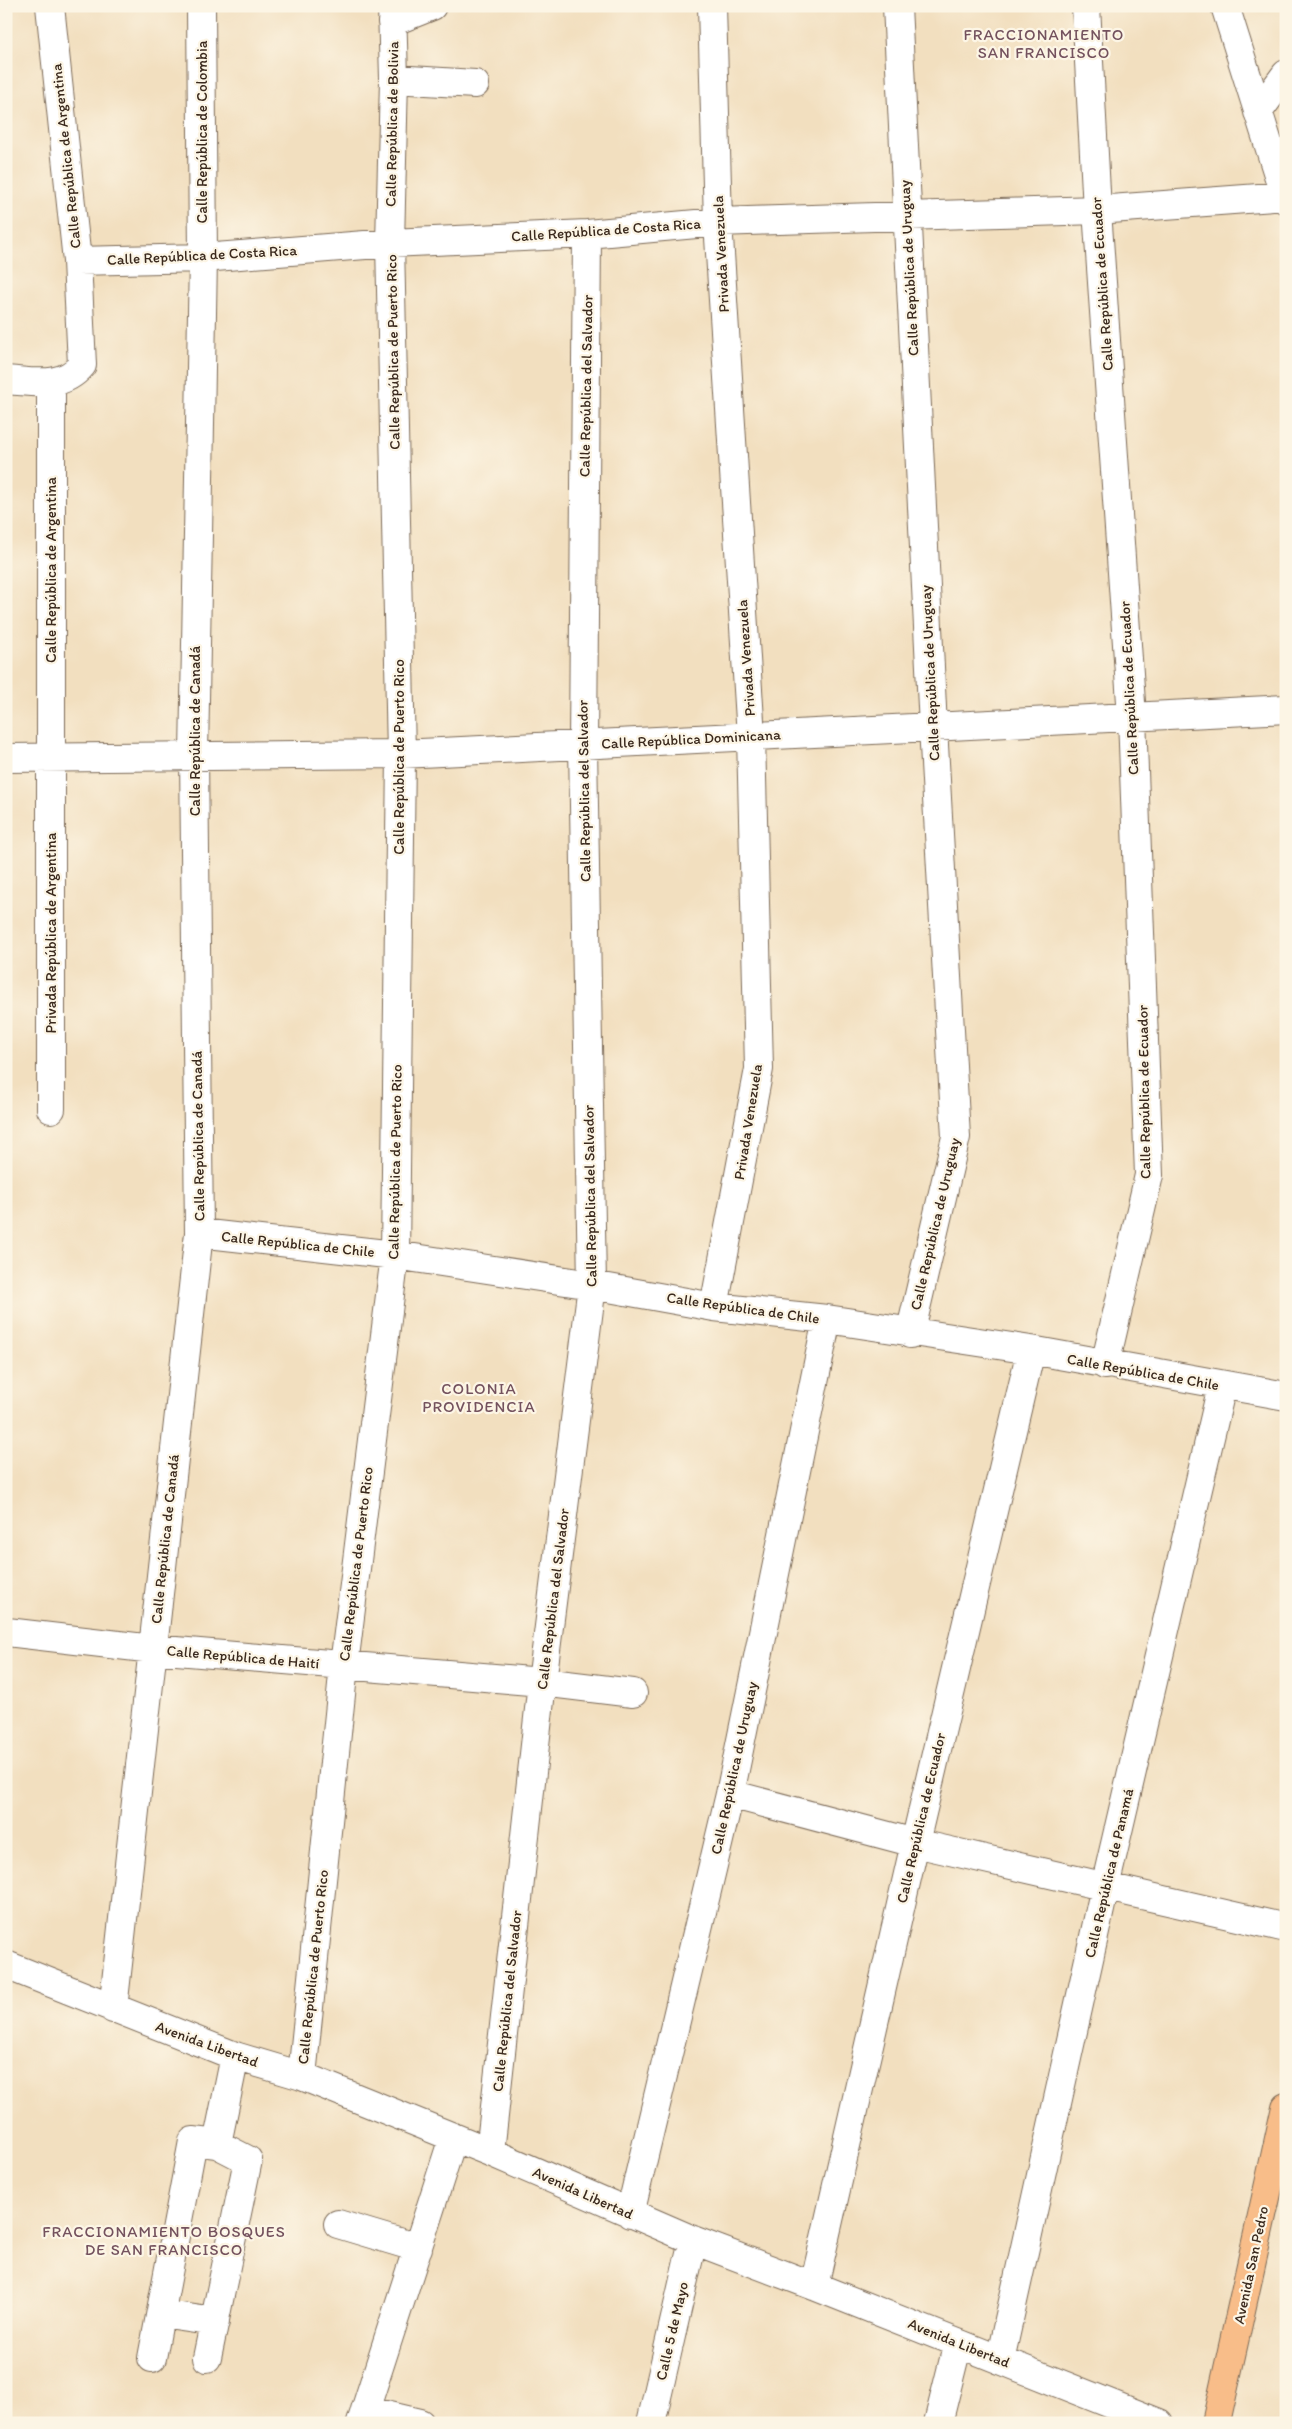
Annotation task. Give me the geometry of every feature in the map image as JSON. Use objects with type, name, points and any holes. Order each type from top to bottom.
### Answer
[{"type":"main road","name":"Avenida San Pedro","points":[[1216,2423],[1286,2107]]},
{"type":"main road","name":"Avenida San Pedro","points":[[1232,2423],[1286,2184]]},
{"type":"street","name":"Calle República de Argentina","points":[[50,6],[77,261],[82,365],[73,376],[51,383],[52,756]]},
{"type":"street","name":"Calle República de Colombia","points":[[202,6],[202,258]]},
{"type":"street","points":[[392,14],[432,6]]},
{"type":"street","name":"Privada Venezuela","points":[[712,6],[718,222],[751,736],[759,1069],[714,1307]]},
{"type":"street","name":"Calle República de Uruguay","points":[[897,6],[932,727],[956,1137],[910,1334]]},
{"type":"street","name":"Calle República de Ecuador","points":[[1086,6],[1097,210],[1132,717],[1149,1175],[1105,1365]]},
{"type":"street","points":[[1225,6],[1286,200]]},
{"type":"street","name":"Calle República de Bolivia","points":[[390,243],[394,79],[392,14]]},
{"type":"street","points":[[1258,112],[1286,74]]},
{"type":"street","points":[[394,79],[475,84]]},
{"type":"street","name":"Calle República de Costa Rica","points":[[77,261],[202,258],[390,243],[587,234],[718,222],[1097,210],[1286,196]]},
{"type":"street","name":"Calle República del Salvador","points":[[490,2152],[542,1682],[592,1285],[583,745],[587,234]]},
{"type":"street","name":"Calle República de Puerto Rico","points":[[302,2076],[344,1665],[394,1255],[401,754],[390,243]]},
{"type":"street","name":"Calle República de Canadá","points":[[113,2009],[199,1234],[194,756],[202,258]]},
{"type":"street","points":[[6,380],[51,383]]},
{"type":"street","name":"Calle República Dominicana","points":[[6,758],[52,756],[401,754],[1286,709]]},
{"type":"street","name":"Privada República de Argentina","points":[[51,1110],[52,756]]},
{"type":"street","name":"Calle República de Chile","points":[[199,1234],[394,1255],[592,1285],[714,1307],[827,1319],[910,1334],[1031,1350],[1105,1365],[1286,1396]]},
{"type":"street","name":"Calle República de Uruguay","points":[[630,2214],[730,1794],[827,1319]]},
{"type":"street","name":"Calle República de Ecuador","points":[[814,2286],[915,1843],[1031,1350]]},
{"type":"street","name":"Calle República de Panamá","points":[[1000,2360],[1105,1887],[1222,1386]]},
{"type":"street","name":"Calle República de Haití","points":[[7,1632],[153,1649],[542,1682],[633,1693]]},
{"type":"street","points":[[730,1794],[915,1843],[1286,1928]]},
{"type":"street","name":"Avenida Libertad","points":[[6,1965],[235,2056],[302,2076],[490,2152],[693,2240],[1159,2423]]},
{"type":"street","points":[[217,2144],[235,2056]]},
{"type":"street","points":[[420,2423],[363,2416],[453,2138]]},
{"type":"street","points":[[152,2358],[194,2141],[217,2144],[248,2160],[207,2358]]},
{"type":"street","points":[[338,2224],[418,2248]]},
{"type":"street","name":"Calle 5 de Mayo","points":[[651,2423],[693,2240]]},
{"type":"street","points":[[161,2314],[215,2322]]},
{"type":"street","points":[[938,2423],[958,2343]]},
{"type":"district","name":"FRACCIONAMIENTO SAN FRANCISCO","points":[[1044,43]]},
{"type":"district","name":"COLONIA PROVIDENCIA","points":[[479,1397]]},
{"type":"district","name":"FRACCIONAMIENTO BOSQUES DE SAN FRANCISCO","points":[[164,2240]]}]
